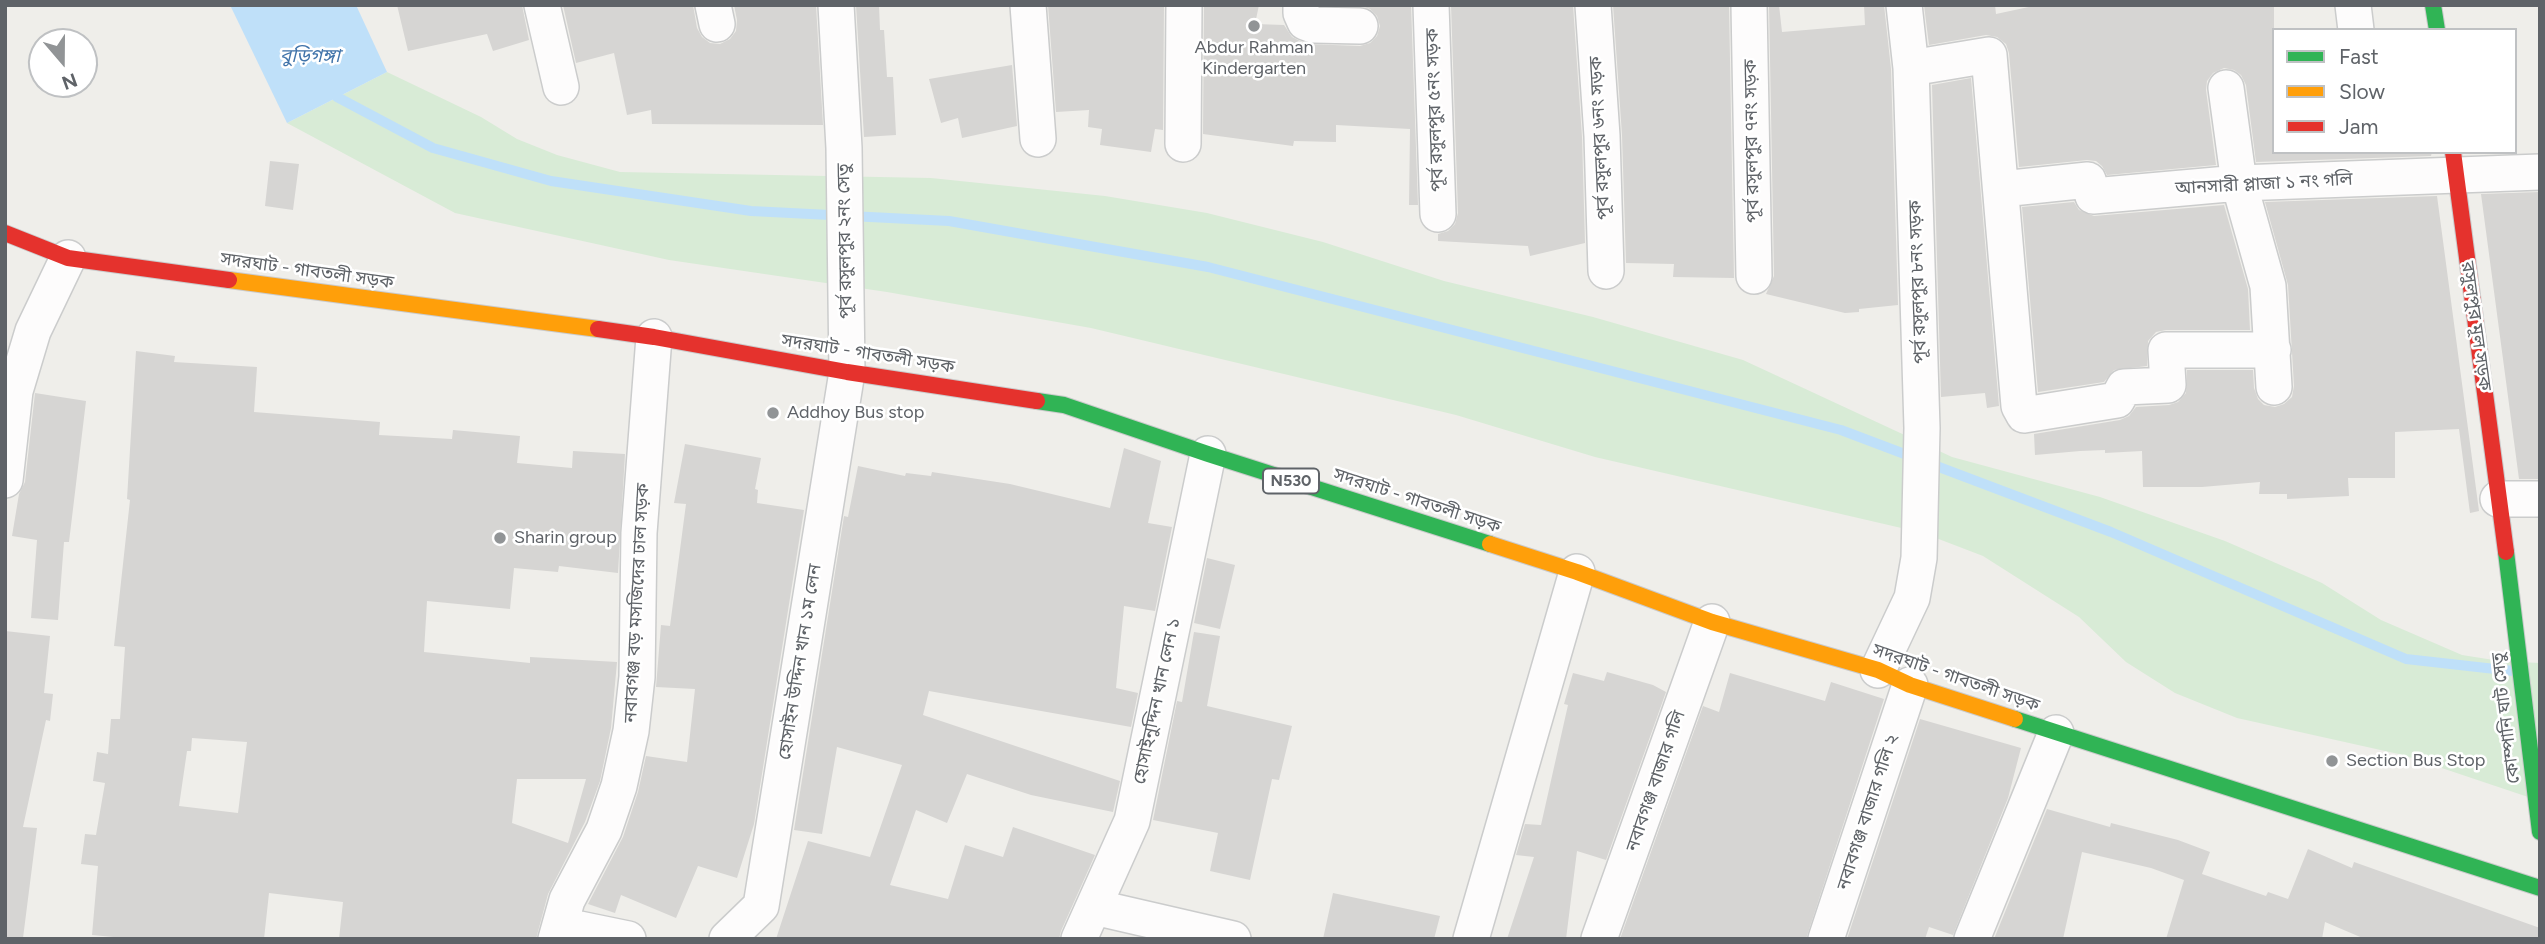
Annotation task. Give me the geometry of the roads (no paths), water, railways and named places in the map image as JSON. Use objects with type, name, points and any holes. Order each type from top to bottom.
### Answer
[{"type":"main road","points":[[2434,5],[2437,28]]},
{"type":"main road","name":"রসুলপুর মূল সড়ক","points":[[2454,163],[2512,607]]},
{"type":"main road","name":"সদরঘাট - গাবতলী সড়ক","points":[[5,233],[68,258],[654,337],[847,372],[1064,405],[1577,572],[1712,622],[1878,670],[1910,685],[2540,888]]},
{"type":"main road","name":"কোম্পানি ঘাট সেতু","points":[[2512,607],[2539,829]]},
{"type":"street","points":[[542,5],[561,87]]},
{"type":"street","name":"পূর্ব রসুলপুর ২নং সেতু","points":[[836,5],[844,148],[847,372]]},
{"type":"street","points":[[1028,5],[1038,138]]},
{"type":"street","points":[[1183,144],[1184,5]]},
{"type":"street","points":[[1301,5],[1305,22],[1313,25],[1360,26]]},
{"type":"street","name":"পূর্ব রসুলপুর ৫নং সড়ক","points":[[1431,5],[1438,214]]},
{"type":"street","name":"পূর্ব রসুলপুর ৬নং সড়ক","points":[[1593,5],[1602,136],[1606,271]]},
{"type":"street","name":"পূর্ব রসুলপুর ৭নং সড়ক","points":[[1749,5],[1754,276]]},
{"type":"street","name":"পূর্ব রসুলপুর ৮নং সড়ক","points":[[1878,670],[1912,598],[1919,558],[1923,428],[1911,68],[1904,5]]},
{"type":"street","points":[[2353,5],[2356,28]]},
{"type":"street","points":[[1911,68],[1989,55],[2019,406],[2024,415],[2118,400],[2124,387],[2168,385],[2166,350],[2273,350]]},
{"type":"street","points":[[2226,88],[2239,183],[2268,286],[2274,387]]},
{"type":"street","name":"আনসারী প্লাজা ১ নং গলি","points":[[2002,189],[2088,180],[2093,196],[2239,183],[2372,165],[2454,163],[2540,172]]},
{"type":"street","points":[[5,480],[15,391],[33,331],[68,258]]},
{"type":"street","name":"নবাবগঞ্জ বড় মসজিদের ঢাল সড়ক","points":[[558,932],[567,900],[604,830],[619,786],[631,731],[636,677],[639,533],[654,337]]},
{"type":"street","name":"হোসাইন উদ্দিন খান ১ম লেন","points":[[727,939],[761,906],[847,372]]},
{"type":"street","name":"হোসাইনুদ্দিন খান লেন ১","points":[[1079,939],[1132,821],[1208,454]]},
{"type":"street","points":[[2498,499],[2540,499]]},
{"type":"street","points":[[1472,939],[1577,572]]},
{"type":"street","name":"নবাবগঞ্জ বাজার গলি","points":[[1599,939],[1712,622]]},
{"type":"street","name":"নবাবগঞ্জ বাজার গলি ২","points":[[1826,939],[1910,685]]},
{"type":"street","points":[[1972,939],[2056,733]]},
{"type":"street","points":[[1094,907],[1233,939]]},
{"type":"street","points":[[558,932],[628,939]]},
{"type":"water","name":"বুড়িগঙ্গা","points":[[230,5],[356,5],[387,72],[287,123]]},
{"type":"waterway","points":[[337,97],[433,148],[551,181],[751,211],[949,221],[1208,267],[1841,430],[2111,532],[2406,659],[2513,671]]},
{"type":"place","name":"Abdur Rahman Kindergarten","points":[[1254,26]]},
{"type":"place","name":"Addhoy Bus stop","points":[[773,413]]},
{"type":"place","name":"Sharin group","points":[[500,538]]},
{"type":"place","name":"Section Bus Stop","points":[[2332,761]]}]
